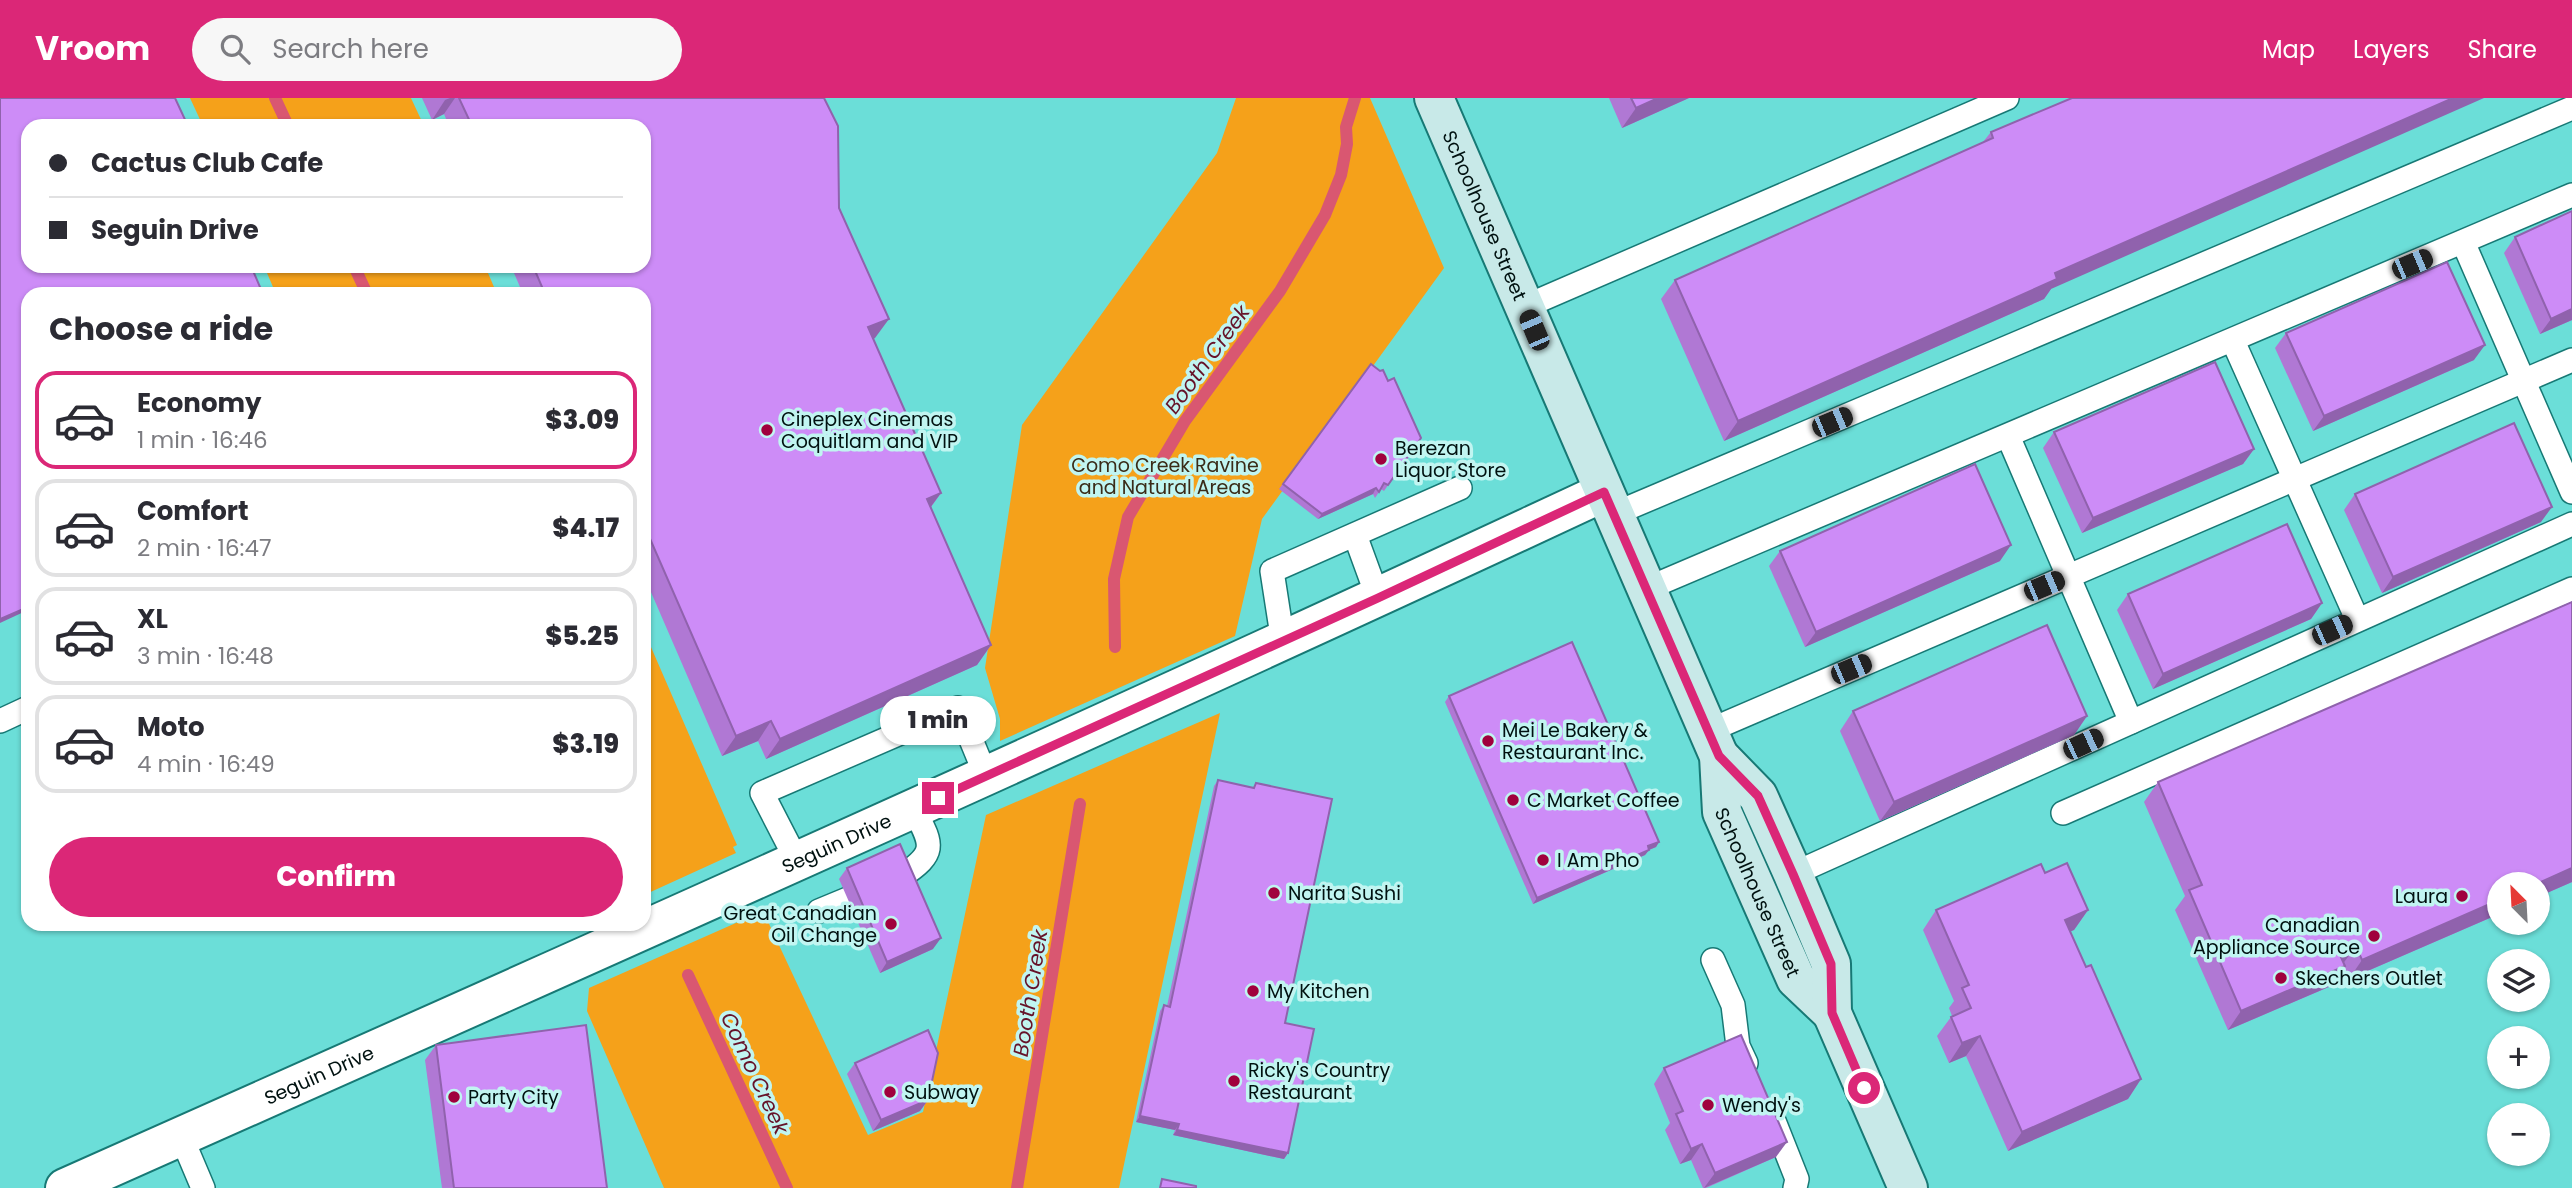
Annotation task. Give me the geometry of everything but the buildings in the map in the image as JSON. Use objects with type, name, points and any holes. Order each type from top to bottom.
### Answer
[{"type":"main road","name":"Schoolhouse Street","points":[[1434,98],[1713,743],[1722,812],[1796,979],[1832,1013]]},
{"type":"main road","name":"Schoolhouse Street","points":[[1713,743],[1758,796],[1793,874],[1831,964],[1832,1013],[1908,1188]]},
{"type":"street","name":"Seguin Drive","points":[[651,927],[1378,598],[1609,503]]},
{"type":"street","name":"Seguin Drive","points":[[65,1188],[642,931]]},
{"type":"lane","points":[[1524,307],[2007,98]]},
{"type":"lane","points":[[1609,503],[2572,108]]},
{"type":"lane","points":[[1646,589],[2572,195]]},
{"type":"lane","points":[[2463,242],[2572,492]]},
{"type":"lane","points":[[2233,341],[2357,619]]},
{"type":"lane","points":[[1713,743],[2068,576],[2572,360]]},
{"type":"lane","points":[[2008,436],[2130,722]]},
{"type":"lane","points":[[1283,642],[1272,571],[1460,488]]},
{"type":"lane","points":[[1793,874],[2572,524]]},
{"type":"lane","points":[[1355,535],[1378,598]]},
{"type":"lane","points":[[2063,813],[2572,589]]},
{"type":"lane","points":[[797,862],[762,793],[958,708],[986,776]]},
{"type":"lane","points":[[0,721],[21,711]]},
{"type":"lane","points":[[902,876],[921,863],[930,850],[929,840],[914,809]]},
{"type":"lane","points":[[819,911],[848,899]]},
{"type":"lane","points":[[1713,960],[1733,1004],[1738,1046],[1787,1149],[1797,1179],[1795,1188]]},
{"type":"lane","points":[[181,1136],[203,1188]]},
{"type":"green space","points":[[190,98],[411,98],[421,119],[200,119]]},
{"type":"green space","name":"Como Creek Ravine and Natural Areas","points":[[1236,98],[1370,98],[1444,268],[1262,519],[1235,636],[1000,741],[1000,719],[985,668],[1022,425],[1217,153]]},
{"type":"green space","points":[[267,273],[488,273],[494,287],[273,287]]},
{"type":"green space","points":[[651,647],[737,845],[733,847],[736,853],[651,892]]},
{"type":"green space","points":[[1220,713],[1119,1188],[664,1188],[587,1011],[589,988],[763,911],[868,1135],[923,1112],[986,815]]},
{"type":"waterway","name":"Como Creek","points":[[275,98],[285,119]]},
{"type":"waterway","name":"Booth Creek","points":[[1115,647],[1114,579],[1128,517],[1185,421],[1280,291],[1325,215],[1341,175],[1347,144],[1346,127],[1355,98]]},
{"type":"waterway","name":"Como Creek","points":[[357,273],[364,287]]},
{"type":"waterway","name":"Booth Creek","points":[[1017,1188],[1080,804]]},
{"type":"waterway","name":"Como Creek","points":[[688,975],[787,1188]]},
{"type":"place","name":"Cineplex Cinemas Coquitlam and VIP","points":[[767,430]]},
{"type":"place","name":"Berezan Liquor Store","points":[[1381,459]]},
{"type":"place","name":"Mei Le Bakery & Restaurant Inc.","points":[[1488,741]]},
{"type":"place","name":"C Market Coffee","points":[[1513,800]]},
{"type":"place","name":"I Am Pho","points":[[1543,860]]},
{"type":"place","name":"Narita Sushi","points":[[1274,893]]},
{"type":"place","name":"Laura","points":[[2462,896]]},
{"type":"place","name":"Great Canadian Oil Change","points":[[891,924]]},
{"type":"place","name":"Canadian Appliance Source","points":[[2374,936]]},
{"type":"place","name":"Skechers Outlet","points":[[2281,978]]},
{"type":"place","name":"My Kitchen","points":[[1253,991]]},
{"type":"place","name":"Ricky's Country Restaurant","points":[[1234,1081]]},
{"type":"place","name":"Subway","points":[[890,1092]]},
{"type":"place","name":"Party City","points":[[454,1097]]},
{"type":"place","name":"Wendy's","points":[[1708,1105]]},
{"type":"route","points":[[938,798],[1604,492],[1719,756],[1758,796],[1793,874],[1831,964],[1832,1013],[1864,1088]]}]
